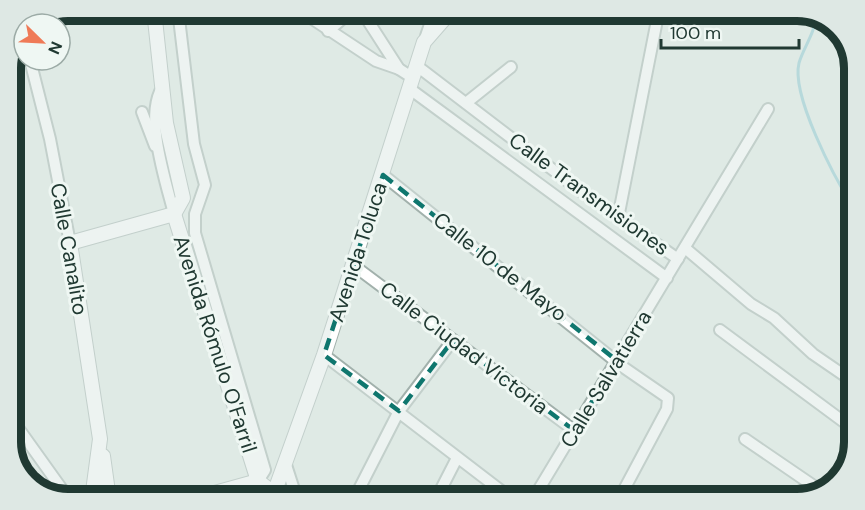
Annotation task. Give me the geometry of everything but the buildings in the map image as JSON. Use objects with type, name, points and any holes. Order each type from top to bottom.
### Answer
[{"type":"street","name":"Avenida Rómulo O'Farril","points":[[155,21],[162,88],[183,198],[174,214],[258,481],[266,489]]},
{"type":"street","points":[[179,21],[191,127],[205,185],[195,214],[195,233],[265,470],[258,481],[231,489]]},
{"type":"street","points":[[314,21],[376,61],[399,69],[414,78]]},
{"type":"street","points":[[328,31],[340,21]]},
{"type":"street","points":[[368,21],[399,69]]},
{"type":"street","points":[[424,42],[431,21]]},
{"type":"street","name":"Avenida Toluca","points":[[278,489],[383,175],[424,42],[442,21]]},
{"type":"street","points":[[618,218],[656,21]]},
{"type":"street","points":[[466,103],[511,67]]},
{"type":"street","name":"Calle Canalito","points":[[33,72],[50,140],[69,243],[107,489]]},
{"type":"street","name":"Calle Transmisiones","points":[[414,78],[466,103],[618,218],[678,259],[685,248],[751,304],[774,318],[813,354],[844,375]]},
{"type":"street","name":"Calle Transmisiones","points":[[414,78],[667,278]]},
{"type":"street","points":[[69,243],[174,214],[161,160],[154,109],[162,88]]},
{"type":"street","points":[[685,248],[768,110]]},
{"type":"street","points":[[142,112],[161,160]]},
{"type":"street","name":"Calle 10 de Mayo","points":[[383,175],[616,360],[668,398],[669,402],[625,489]]},
{"type":"street","name":"Calle Salvatierra","points":[[540,489],[678,259]]},
{"type":"street","name":"Calle Ciudad Victoria","points":[[353,265],[575,431]]},
{"type":"street","points":[[720,330],[844,422]]},
{"type":"street","points":[[360,489],[399,411],[453,340]]},
{"type":"street","points":[[324,355],[498,489]]},
{"type":"street","points":[[21,431],[60,488]]},
{"type":"street","name":"Calle Canalito","points":[[93,489],[100,439]]},
{"type":"street","points":[[745,439],[813,486]]},
{"type":"street","points":[[442,489],[457,458]]},
{"type":"street","points":[[286,465],[294,489]]},
{"type":"highlighted area","points":[[383,175],[616,360],[575,431],[453,340],[399,411],[324,355]]},
{"type":"waterway","points":[[814,25],[799,63],[798,77],[801,95],[816,136],[844,191]]}]
